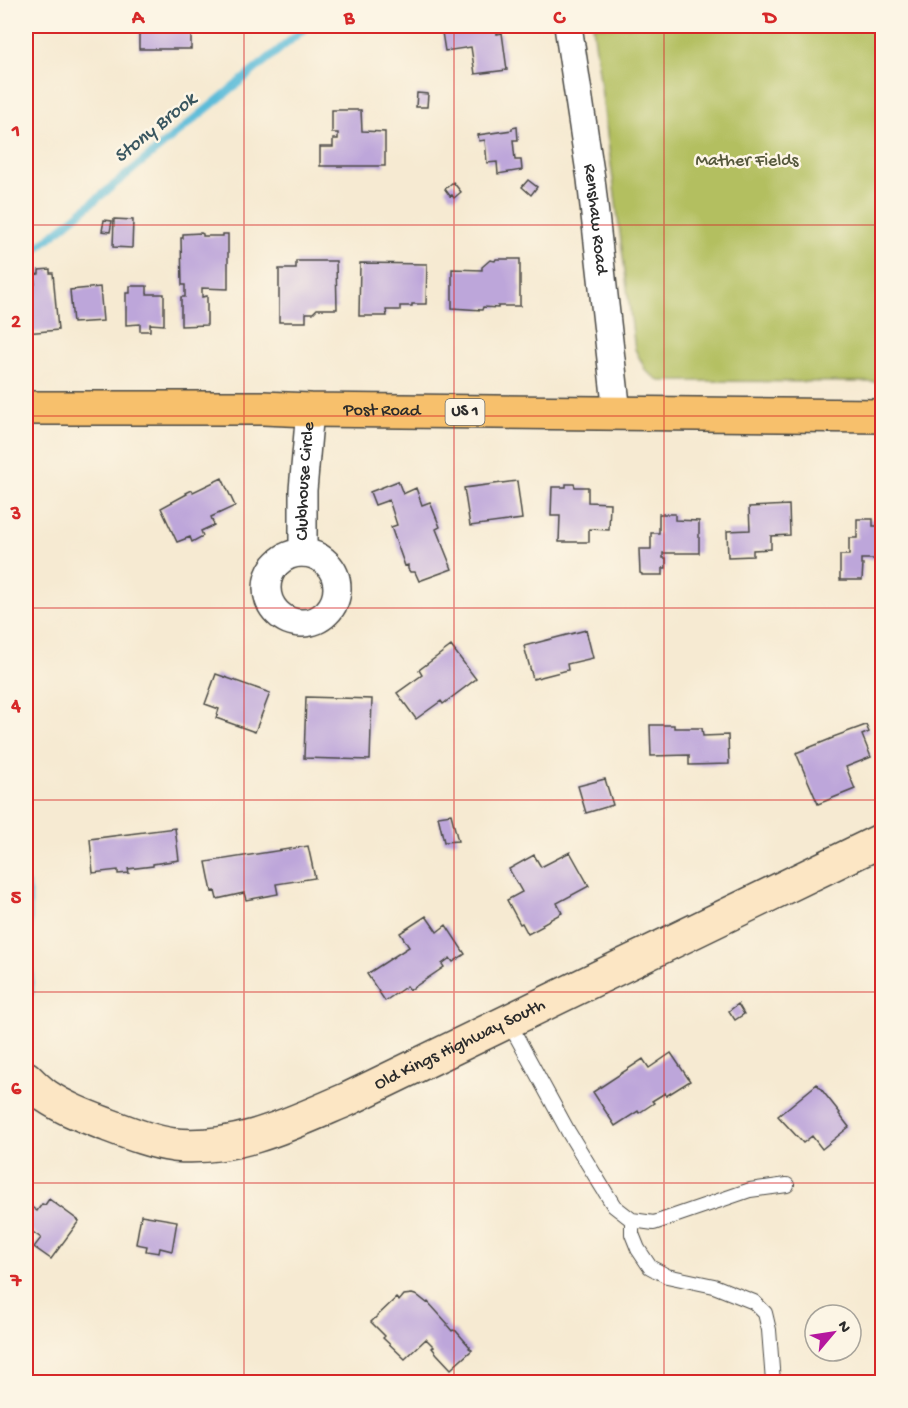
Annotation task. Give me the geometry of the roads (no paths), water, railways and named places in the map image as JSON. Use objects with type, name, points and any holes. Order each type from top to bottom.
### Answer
[{"type":"main road","name":"Post Road","points":[[37,408],[263,408],[310,411],[882,416]]},
{"type":"street","name":"Renshaw Road","points":[[568,26],[591,179],[617,413]]},
{"type":"street","name":"Clubhouse Circle","points":[[303,553],[303,490],[310,411]]},
{"type":"street","name":"Old Kings Highway South","points":[[26,1078],[47,1097],[70,1110],[140,1137],[173,1144],[204,1145],[233,1142],[258,1136],[348,1099],[882,840]]},
{"type":"lane","points":[[508,1021],[569,1133],[596,1177],[615,1206],[632,1220],[654,1223],[750,1190],[786,1185]]},
{"type":"lane","points":[[632,1220],[632,1234],[638,1249],[650,1267],[667,1276],[714,1286],[754,1302],[765,1313],[769,1330],[773,1383]]},
{"type":"waterway","name":"Stony Brook","points":[[26,257],[308,26]]},
{"type":"waterway","name":"Stony Brook","points":[[26,885],[30,993],[26,998]]},
{"type":"park label","name":"Mather Fields","points":[[747,161]]}]
